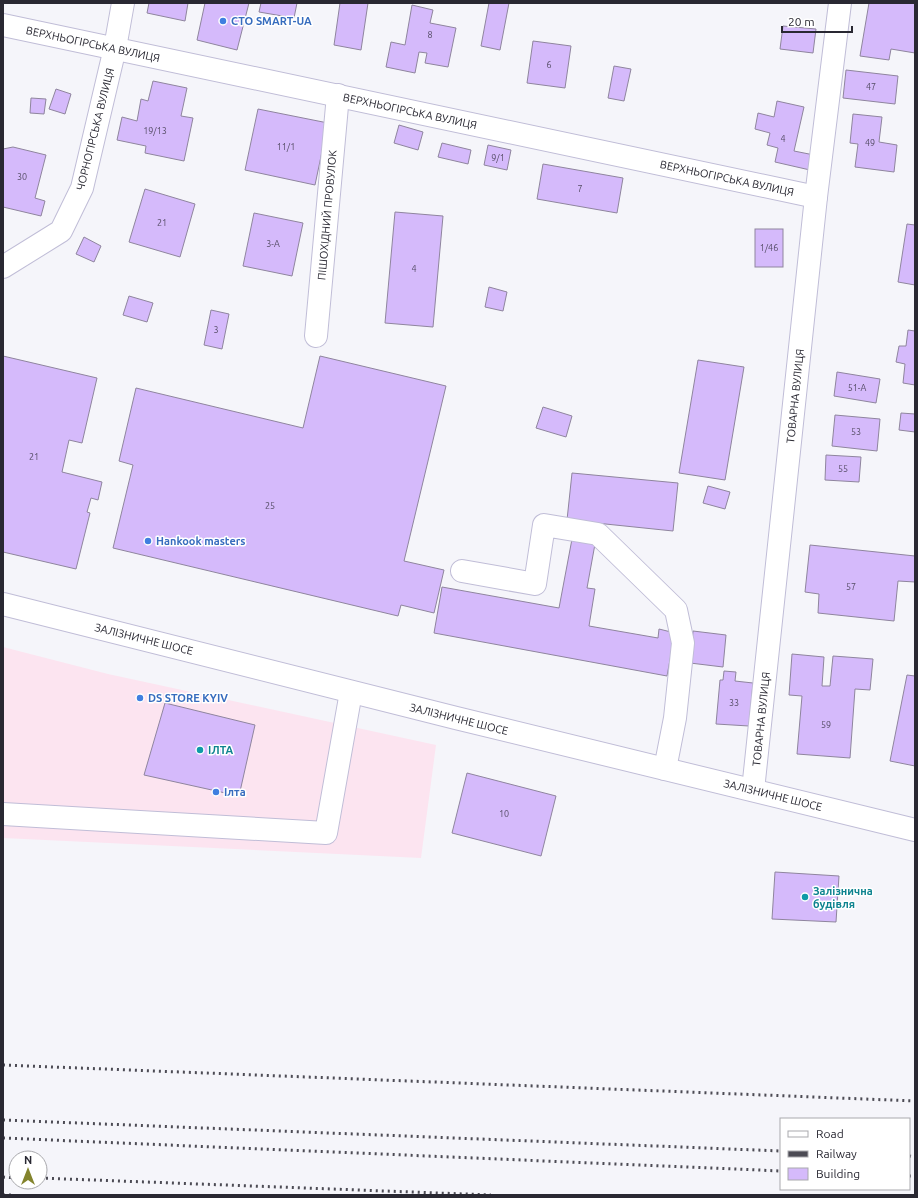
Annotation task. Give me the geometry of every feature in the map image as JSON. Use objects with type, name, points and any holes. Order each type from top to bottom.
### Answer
[{"type":"street","name":"ЧОРНОГІРСЬКА ВУЛИЦЯ","points":[[3,267],[61,231],[82,188],[115,48],[123,3]]},
{"type":"street","name":"ТОВАРНА ВУЛИЦЯ","points":[[753,790],[816,197],[840,3]]},
{"type":"street","name":"ВЕРХНЬОГІРСЬКА ВУЛИЦЯ","points":[[3,25],[816,197]]},
{"type":"street","name":"ПІШОХІДНИЙ ПРОВУЛОК","points":[[316,336],[338,95]]},
{"type":"street","points":[[462,571],[535,584],[544,525],[598,534],[676,610],[683,643],[675,718],[666,769]]},
{"type":"street","name":"ЗАЛІЗНИЧНЕ ШОСЕ","points":[[3,604],[456,718],[915,830]]},
{"type":"street","points":[[3,814],[326,833],[352,692]]},
{"type":"shaded area","name":"Ілта","points":[[3,647],[108,674],[436,745],[421,858],[3,838]]},
{"type":"building","points":[[149,3],[188,3],[185,21],[147,13]]},
{"type":"building","name":"СТО SMART-UA","points":[[205,3],[249,3],[237,50],[197,40]]},
{"type":"building","points":[[261,3],[297,3],[294,18],[259,12]]},
{"type":"building","points":[[340,3],[368,3],[361,50],[334,45]]},
{"type":"building","points":[[489,3],[509,3],[500,50],[481,46]]},
{"type":"building","points":[[869,3],[915,3],[915,53],[891,49],[889,60],[860,56]]},
{"type":"building","points":[[412,5],[433,10],[430,23],[456,28],[448,67],[425,63],[427,53],[419,52],[415,73],[386,67],[391,42],[405,45]]},
{"type":"building","points":[[783,26],[816,29],[813,53],[780,49]]},
{"type":"building","points":[[533,41],[571,46],[565,88],[527,83]]},
{"type":"building","points":[[614,66],[631,69],[624,101],[608,98]]},
{"type":"building","points":[[846,70],[898,76],[895,104],[843,98]]},
{"type":"building","points":[[153,81],[187,88],[181,116],[193,118],[184,161],[145,153],[146,146],[117,140],[122,117],[137,121],[141,99],[148,101]]},
{"type":"building","points":[[56,89],[71,94],[65,114],[49,109]]},
{"type":"building","points":[[31,98],[46,99],[44,114],[30,113]]},
{"type":"building","points":[[777,101],[804,107],[794,151],[814,155],[810,170],[775,162],[778,148],[767,145],[770,133],[755,129],[758,113],[774,117]]},
{"type":"building","points":[[258,109],[328,123],[315,185],[245,170]]},
{"type":"building","points":[[853,114],[882,117],[879,142],[897,145],[894,172],[855,167],[858,144],[850,143]]},
{"type":"building","points":[[399,125],[423,132],[418,150],[394,143]]},
{"type":"building","points":[[442,143],[471,150],[468,164],[438,157]]},
{"type":"building","points":[[488,145],[511,150],[507,170],[484,165]]},
{"type":"building","points":[[13,147],[46,155],[35,198],[45,201],[41,216],[3,207],[3,149]]},
{"type":"building","points":[[543,164],[623,178],[617,213],[537,199]]},
{"type":"building","points":[[145,189],[195,204],[180,257],[129,242]]},
{"type":"building","points":[[395,212],[443,216],[433,327],[385,323]]},
{"type":"building","points":[[254,213],[303,223],[292,276],[243,266]]},
{"type":"building","points":[[907,224],[915,225],[915,285],[898,282]]},
{"type":"building","points":[[755,229],[783,229],[783,267],[755,267]]},
{"type":"building","points":[[84,237],[101,246],[94,262],[76,254]]},
{"type":"building","points":[[489,287],[507,292],[503,311],[485,307]]},
{"type":"building","points":[[129,296],[153,303],[147,322],[123,315]]},
{"type":"building","points":[[211,310],[229,314],[222,349],[204,345]]},
{"type":"building","points":[[908,330],[915,331],[915,385],[903,383],[905,364],[896,362],[899,346],[906,346]]},
{"type":"building","points":[[3,356],[97,378],[82,443],[69,440],[62,472],[102,482],[98,500],[91,498],[87,512],[90,513],[76,569],[3,552]]},
{"type":"building","points":[[320,356],[446,386],[404,561],[444,570],[434,613],[401,605],[398,616],[113,548],[133,465],[119,461],[136,388],[303,428]]},
{"type":"building","points":[[698,360],[744,367],[725,480],[679,473]]},
{"type":"building","points":[[837,372],[880,379],[876,403],[834,396]]},
{"type":"building","points":[[543,407],[572,416],[566,437],[536,428]]},
{"type":"building","points":[[901,413],[915,414],[915,432],[899,430]]},
{"type":"building","points":[[835,415],[880,419],[877,451],[832,446]]},
{"type":"building","points":[[826,455],[861,457],[859,482],[825,480]]},
{"type":"building","points":[[572,473],[678,483],[673,531],[567,520]]},
{"type":"building","points":[[708,486],[730,492],[725,509],[703,503]]},
{"type":"building","points":[[572,539],[595,544],[587,588],[595,589],[589,626],[658,638],[659,629],[675,633],[667,676],[434,633],[442,587],[559,608]]},
{"type":"building","points":[[810,545],[915,556],[915,582],[898,581],[894,621],[818,613],[819,594],[805,592]]},
{"type":"building","points":[[693,631],[726,635],[723,667],[690,663]]},
{"type":"building","points":[[792,654],[824,657],[822,686],[830,686],[833,656],[873,659],[870,690],[855,689],[850,758],[797,754],[802,696],[789,695]]},
{"type":"building","points":[[724,671],[736,672],[735,681],[753,683],[749,726],[716,724],[720,680],[723,680]]},
{"type":"building","points":[[907,675],[915,676],[915,766],[890,761]]},
{"type":"building","name":"ІЛТА","points":[[165,703],[255,725],[239,796],[144,775]]},
{"type":"building","points":[[467,773],[556,796],[541,856],[452,833]]},
{"type":"building","name":"Залізнична будівля","points":[[775,872],[839,876],[836,922],[772,919]]},
{"type":"railway","points":[[3,1065],[915,1101]]},
{"type":"railway","points":[[3,1120],[780,1151]]},
{"type":"railway","points":[[3,1138],[780,1171]]},
{"type":"railway","points":[[910,1156],[915,1157]]},
{"type":"railway","points":[[910,1176],[915,1176]]},
{"type":"railway","points":[[3,1177],[8,1177]]},
{"type":"railway","points":[[48,1178],[491,1195]]},
{"type":"railway","points":[[3,1195],[15,1195]]},
{"type":"place","name":"СТО SMART-UA","points":[[223,21]]},
{"type":"place","name":"Hankook masters","points":[[148,541]]},
{"type":"place","name":"DS STORE KYIV","points":[[140,698]]},
{"type":"place","name":"ІЛТА","points":[[200,750]]},
{"type":"place","name":"Ілта","points":[[216,792]]},
{"type":"place","name":"Залізнична будівля","points":[[805,897]]}]
